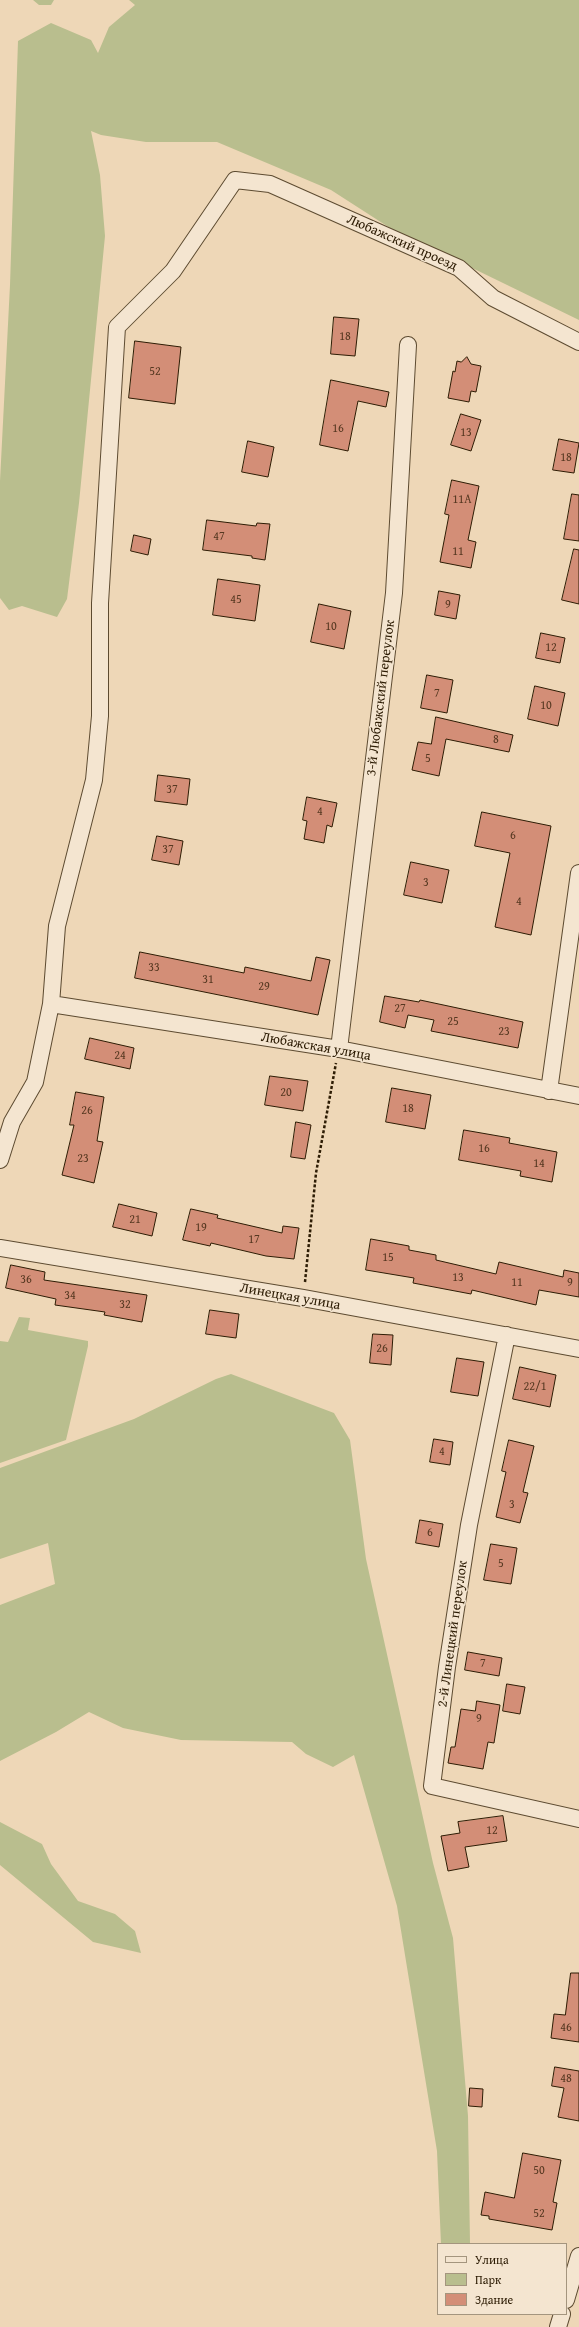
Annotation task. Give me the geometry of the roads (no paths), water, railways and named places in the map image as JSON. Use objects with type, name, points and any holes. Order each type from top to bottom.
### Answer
[{"type":"street","name":"Любажский проезд","points":[[51,1004],[57,926],[94,780],[100,716],[100,604],[117,327],[173,271],[235,180],[270,184],[459,268],[493,298],[579,342]]},
{"type":"street","name":"3-й Любажский переулок","points":[[339,1049],[394,593],[408,345]]},
{"type":"street","points":[[549,1091],[579,873]]},
{"type":"street","name":"Любажская улица","points":[[51,1004],[339,1049],[579,1096]]},
{"type":"street","points":[[0,1160],[12,1122],[35,1082],[51,1004]]},
{"type":"street","name":"Линецкая улица","points":[[0,1248],[303,1298],[579,1349]]},
{"type":"street","name":"2-й Линецкий переулок","points":[[507,1335],[470,1525],[447,1667],[432,1786],[579,1819]]},
{"type":"street","points":[[567,2297],[579,2256]]},
{"type":"street","points":[[558,2327],[562,2315]]}]
